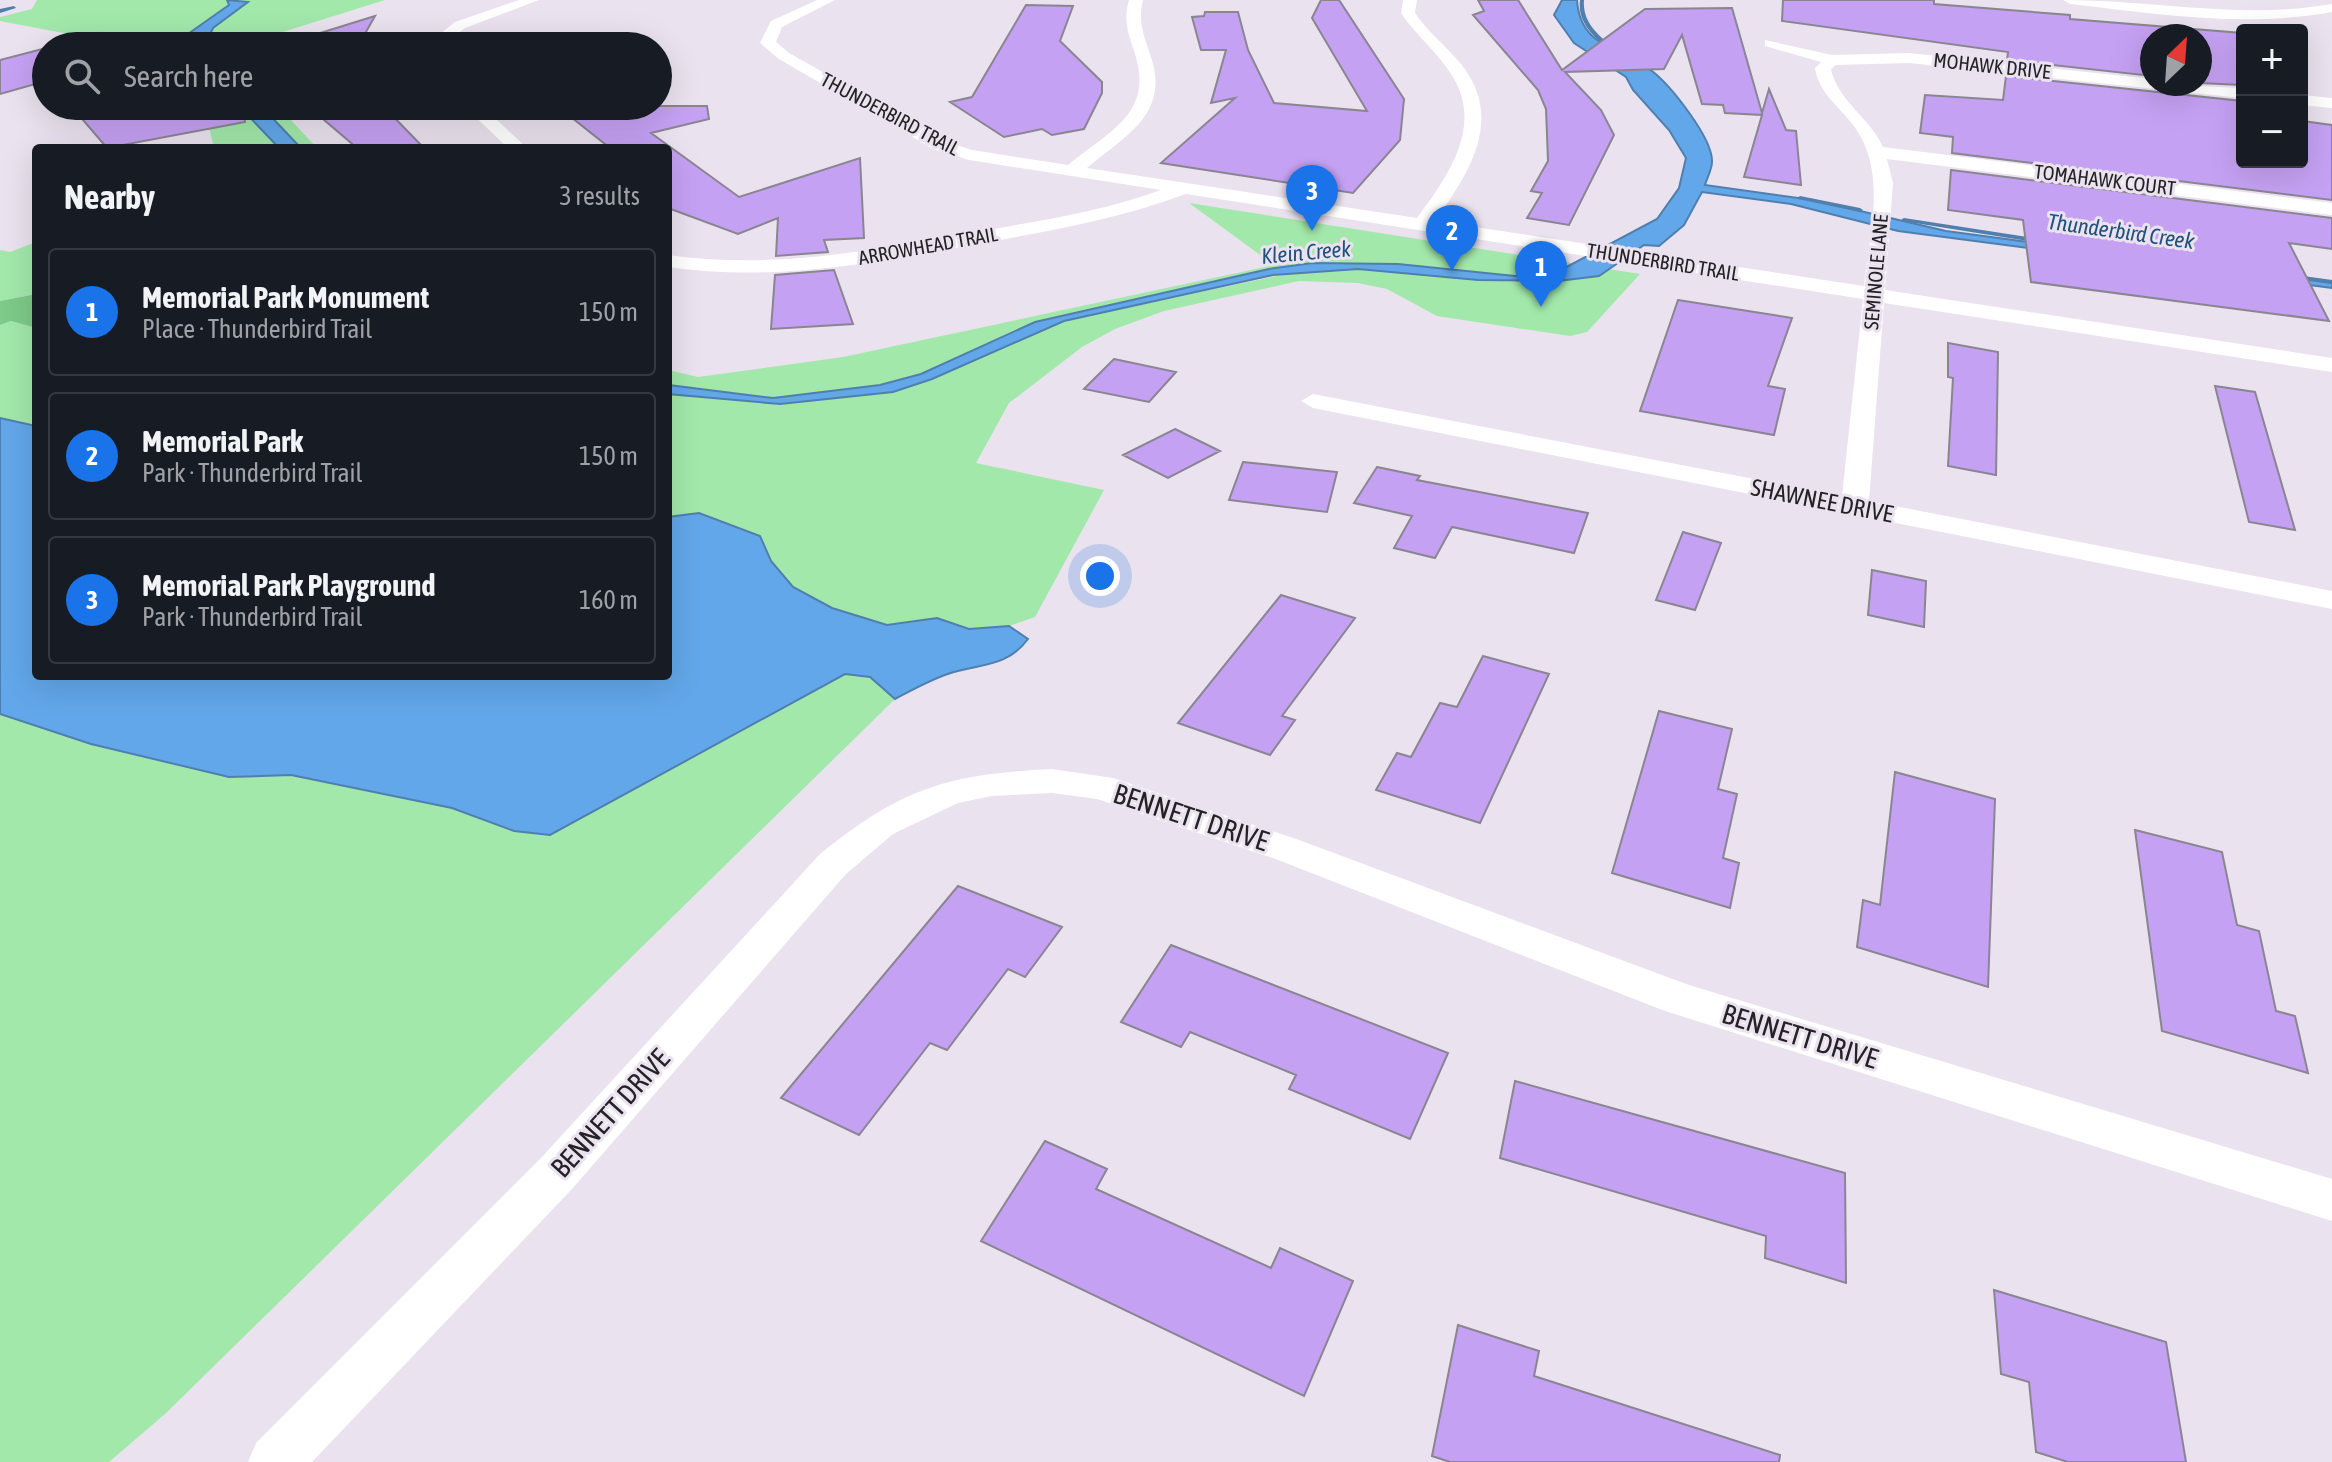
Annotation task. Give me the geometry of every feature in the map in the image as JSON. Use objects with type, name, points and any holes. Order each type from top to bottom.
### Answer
[{"type":"street","points":[[451,32],[460,25],[532,0]]},
{"type":"street","name":"THUNDERBIRD TRAIL","points":[[828,0],[776,24],[768,43],[784,56],[951,150],[1070,172],[2332,365]]},
{"type":"street","points":[[1070,172],[1128,125],[1148,99],[1148,71],[1131,20],[1136,0]]},
{"type":"street","points":[[1410,0],[1408,13],[1463,78],[1476,115],[1474,140],[1460,173],[1422,225]]},
{"type":"street","points":[[2070,0],[2227,15],[2302,15],[2332,8]]},
{"type":"street","name":"MOHAWK DRIVE","points":[[1770,43],[1832,60],[1909,58],[2140,83]]},
{"type":"street","name":"SEMINOLE LANE","points":[[1832,60],[1823,68],[1825,83],[1853,112],[1877,152],[1884,183],[1855,507]]},
{"type":"street","name":"MOHAWK DRIVE","points":[[2212,90],[2236,92]]},
{"type":"street","points":[[2308,101],[2332,103]]},
{"type":"street","points":[[487,120],[514,144]]},
{"type":"street","name":"TOMAHAWK COURT","points":[[1877,152],[2332,209]]},
{"type":"street","name":"ARROWHEAD TRAIL","points":[[672,262],[723,269],[814,267],[1119,212],[1183,189]]},
{"type":"street","name":"SHAWNEE DRIVE","points":[[1313,401],[2332,600]]},
{"type":"street","name":"BENNETT DRIVE","points":[[275,1462],[556,1174],[833,864],[880,825],[912,808],[949,792],[992,784],[1052,781],[1100,787],[1286,849],[1680,999],[2332,1200]]},
{"type":"green space","points":[[37,0],[385,0],[283,32],[58,32],[0,21],[0,17],[32,9]]},
{"type":"green space","points":[[200,120],[252,120],[275,144],[213,144],[210,131]]},
{"type":"green space","points":[[274,120],[291,120],[313,144],[297,144]]},
{"type":"green space","points":[[1189,203],[1640,274],[1587,332],[1570,336],[1437,316],[1387,289],[1358,283],[1299,281],[1164,311],[1115,329],[1082,347],[1009,403],[976,463],[1104,490],[1035,617],[1009,626],[969,629],[937,618],[887,625],[831,608],[793,587],[771,561],[760,536],[699,513],[672,516],[672,394],[780,404],[893,392],[1064,321],[1286,274],[1269,269],[1035,322],[921,374],[880,385],[773,398],[672,385],[672,371],[698,377],[843,357],[1274,265]]},
{"type":"green space","points":[[32,244],[32,295],[0,301],[0,250],[10,252]]},
{"type":"green space","points":[[32,295],[32,327],[11,321],[0,325],[0,301]]},
{"type":"green space","points":[[11,321],[32,327],[32,425],[0,418],[0,325]]},
{"type":"green space","points":[[845,673],[870,677],[895,699],[165,1414],[109,1462],[0,1462],[0,714],[91,744],[229,777],[290,775],[452,808],[514,831],[549,834]]},
{"type":"water","points":[[227,0],[248,2],[211,32],[191,32],[229,5]]},
{"type":"water","points":[[1562,0],[1577,0],[1585,28],[1594,37],[1652,71],[1669,88],[1706,140],[1712,165],[1705,185],[1813,200],[1946,231],[2332,283],[2332,288],[1898,231],[1791,204],[1702,192],[1684,225],[1659,246],[1644,245],[1599,276],[1558,281],[1478,280],[1358,269],[1273,275],[1064,321],[932,379],[893,392],[780,404],[672,394],[672,385],[773,398],[880,385],[921,374],[1035,322],[1269,269],[1312,263],[1398,264],[1515,276],[1559,271],[1657,219],[1679,188],[1686,158],[1669,130],[1633,90],[1626,77],[1574,43],[1554,15]]},
{"type":"water","points":[[252,120],[274,120],[297,144],[275,144]]},
{"type":"water","points":[[0,418],[32,425],[32,680],[672,680],[672,516],[699,513],[760,536],[771,561],[793,587],[832,608],[887,625],[937,618],[969,629],[1009,626],[1028,639],[1003,659],[946,674],[895,699],[870,677],[845,674],[550,835],[514,831],[452,808],[291,775],[229,777],[91,744],[0,714]]},
{"type":"building","points":[[1321,0],[1339,0],[1404,99],[1400,140],[1353,193],[1161,163],[1235,98],[1211,103],[1226,50],[1201,50],[1192,17],[1204,16],[1205,12],[1238,12],[1248,50],[1274,103],[1367,111],[1312,18]]},
{"type":"building","points":[[1478,0],[1518,0],[1562,70],[1645,9],[1732,8],[1762,113],[1769,89],[1786,130],[1796,131],[1801,185],[1744,177],[1762,115],[1725,113],[1723,105],[1702,104],[1682,35],[1664,69],[1565,72],[1601,110],[1614,135],[1569,225],[1527,218],[1542,193],[1531,191],[1548,161],[1546,109],[1538,90],[1473,15],[1484,11]]},
{"type":"building","points":[[1783,0],[1934,0],[1934,4],[2070,15],[2070,19],[2140,25],[2140,75],[2007,60],[2008,52],[1782,21]]},
{"type":"building","points":[[1026,5],[1073,6],[1060,41],[1102,82],[1102,93],[1084,129],[1052,135],[1042,129],[1004,137],[950,102],[972,97]]},
{"type":"building","points":[[375,16],[366,32],[323,32]]},
{"type":"building","points":[[2212,31],[2236,33],[2236,85],[2212,84]]},
{"type":"building","points":[[32,52],[32,85],[0,94],[0,60]]},
{"type":"building","points":[[2006,76],[2140,90],[2140,96],[2195,96],[2236,100],[2236,168],[2308,168],[2308,122],[2332,125],[2332,200],[1952,153],[1953,137],[1920,133],[1925,95],[2003,100]]},
{"type":"building","points":[[672,106],[707,106],[709,119],[651,133],[666,144],[605,144],[575,120],[672,120]]},
{"type":"building","points":[[83,120],[245,120],[128,144],[104,144]]},
{"type":"building","points":[[324,120],[397,120],[420,144],[352,144]]},
{"type":"building","points":[[672,148],[739,197],[860,158],[864,238],[824,240],[828,252],[776,256],[778,218],[738,234],[672,209]]},
{"type":"building","points":[[1951,170],[2332,218],[2332,249],[2289,243],[2329,321],[2031,282],[2023,220],[1948,210]]},
{"type":"building","points":[[834,270],[853,324],[771,329],[775,275]]},
{"type":"building","points":[[1678,300],[1792,318],[1768,386],[1785,389],[1774,435],[1640,411]]},
{"type":"building","points":[[1948,343],[1998,352],[1996,475],[1948,466],[1953,378],[1948,377]]},
{"type":"building","points":[[1114,359],[1176,372],[1149,402],[1084,389]]},
{"type":"building","points":[[2215,386],[2255,392],[2295,530],[2249,522]]},
{"type":"building","points":[[1175,429],[1220,451],[1168,478],[1123,455]]},
{"type":"building","points":[[1243,462],[1337,472],[1327,512],[1229,500]]},
{"type":"building","points":[[1377,467],[1420,476],[1417,480],[1588,513],[1574,553],[1452,527],[1435,558],[1394,548],[1412,516],[1354,503]]},
{"type":"building","points":[[1683,532],[1721,543],[1695,610],[1656,600]]},
{"type":"building","points":[[1872,570],[1926,581],[1924,627],[1868,615]]},
{"type":"building","points":[[1281,595],[1355,618],[1282,716],[1295,720],[1270,755],[1178,723]]},
{"type":"building","points":[[1483,656],[1549,674],[1480,823],[1376,790],[1397,753],[1411,757],[1440,703],[1457,707]]},
{"type":"building","points":[[1659,711],[1732,729],[1718,789],[1737,794],[1723,858],[1739,863],[1730,908],[1612,873]]},
{"type":"building","points":[[1895,772],[1995,799],[1988,987],[1857,947],[1863,900],[1880,905]]},
{"type":"building","points":[[2135,830],[2222,852],[2237,925],[2259,931],[2276,1011],[2295,1016],[2308,1073],[2162,1031]]},
{"type":"building","points":[[958,886],[1062,927],[1025,977],[1008,969],[947,1050],[930,1043],[859,1135],[781,1098]]},
{"type":"building","points":[[1171,945],[1448,1053],[1410,1139],[1289,1089],[1296,1075],[1190,1032],[1181,1047],[1121,1022]]},
{"type":"building","points":[[1515,1081],[1845,1173],[1846,1283],[1765,1258],[1766,1236],[1500,1158]]},
{"type":"building","points":[[1045,1141],[1107,1169],[1096,1189],[1271,1268],[1280,1248],[1353,1281],[1304,1396],[981,1241]]},
{"type":"building","points":[[1994,1290],[2166,1342],[2186,1462],[2068,1462],[2036,1452],[2029,1382],[2001,1374]]},
{"type":"building","points":[[1458,1325],[1539,1351],[1534,1376],[1780,1455],[1779,1462],[1450,1462],[1432,1456]]},
{"type":"waterway","name":"Klein Creek","points":[[1582,0],[1581,8],[1586,22],[1615,51]]},
{"type":"waterway","points":[[0,11],[14,7]]},
{"type":"waterway","name":"Thunderbird Creek","points":[[1800,198],[1860,210]]},
{"type":"waterway","name":"Thunderbird Creek","points":[[1904,220],[2040,241]]},
{"type":"waterway","name":"Thunderbird Creek","points":[[2292,276],[2332,282]]},
{"type":"place","name":"Memorial Park Playground","points":[[1312,231]]},
{"type":"place","name":"Memorial Park","points":[[1452,271]]},
{"type":"place","name":"Memorial Park Monument","points":[[1541,307]]}]
